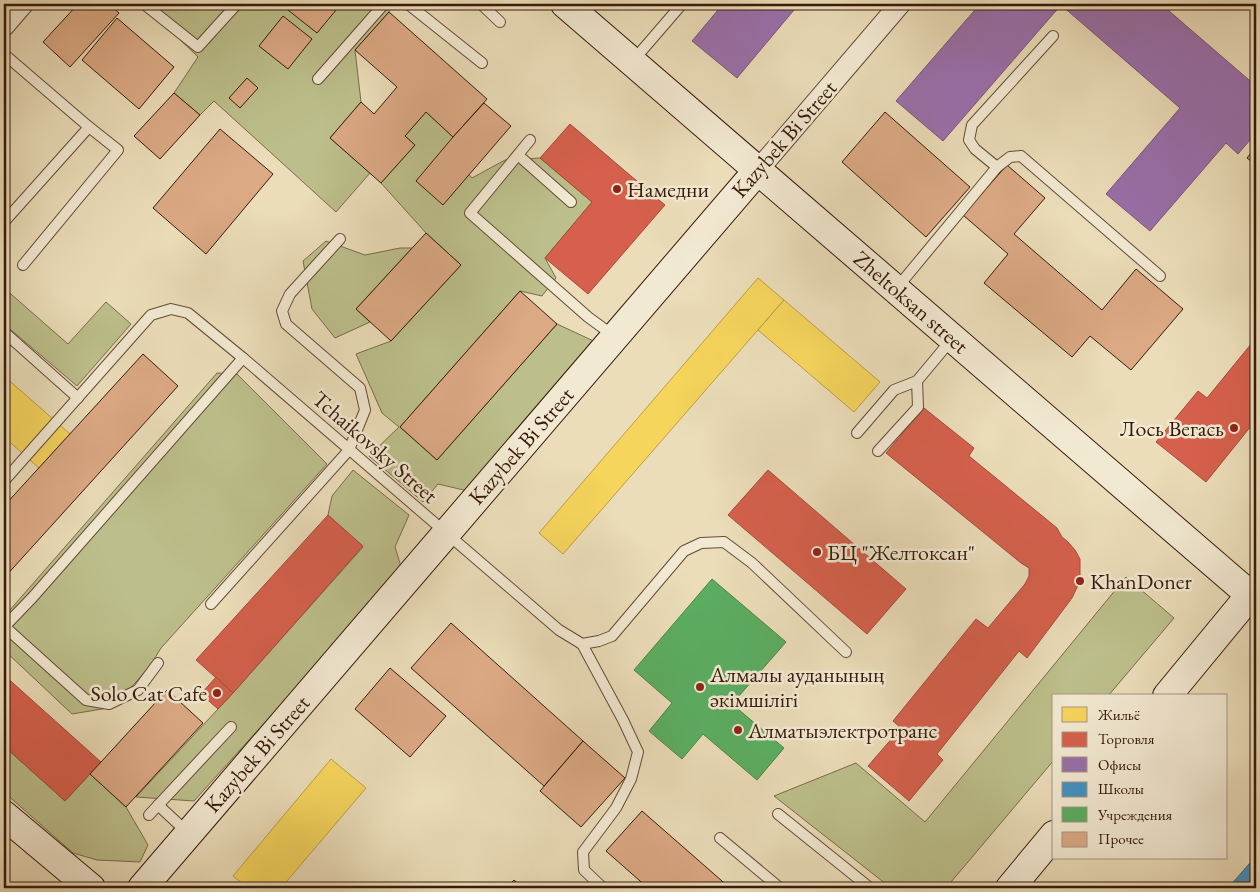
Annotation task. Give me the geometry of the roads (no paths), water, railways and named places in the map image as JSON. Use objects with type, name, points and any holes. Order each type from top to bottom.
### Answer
[{"type":"main road","name":"Zheltoksan street","points":[[566,4],[953,339],[1254,595]]},
{"type":"main road","name":"Kazybek Bi Street","points":[[142,888],[758,170]]},
{"type":"main road","points":[[1169,694],[1254,595]]},
{"type":"main road","points":[[4,815],[91,888]]},
{"type":"main road","points":[[1010,888],[1052,837]]},
{"type":"street","points":[[4,26],[23,4]]},
{"type":"street","name":"Kazybek Bi Street","points":[[758,170],[900,4]]},
{"type":"lane","points":[[144,4],[198,47],[237,4]]},
{"type":"lane","points":[[318,79],[384,4]]},
{"type":"lane","points":[[408,4],[482,63]]},
{"type":"lane","points":[[480,4],[500,22]]},
{"type":"lane","points":[[632,62],[682,4]]},
{"type":"lane","points":[[997,167],[975,150],[969,140],[972,125],[1053,36]]},
{"type":"lane","points":[[4,54],[118,150],[23,265]]},
{"type":"lane","points":[[4,222],[89,127]]},
{"type":"lane","points":[[530,140],[470,213],[588,316],[615,336]]},
{"type":"lane","points":[[518,155],[571,202]]},
{"type":"lane","points":[[896,289],[997,167],[1010,156],[1021,156],[1160,276]]},
{"type":"lane","points":[[211,604],[349,450],[365,410],[360,388],[286,324],[282,311],[290,294],[340,239]]},
{"type":"lane","name":"Tchaikovsky Street","points":[[6,475],[78,398],[151,315],[171,309],[188,313],[243,358],[559,630],[582,644]]},
{"type":"lane","points":[[4,332],[78,398]]},
{"type":"lane","points":[[857,433],[894,390],[917,381],[953,339]]},
{"type":"lane","points":[[158,663],[138,690],[109,704],[86,700],[4,627],[243,358]]},
{"type":"lane","points":[[878,451],[918,407],[917,381]]},
{"type":"lane","points":[[603,888],[584,870],[583,852],[616,808],[631,779],[638,752],[582,644],[612,636],[684,551],[701,543],[724,542],[752,563],[846,652]]},
{"type":"lane","points":[[148,815],[231,727]]},
{"type":"lane","points":[[158,805],[188,834]]},
{"type":"lane","points":[[778,814],[870,888]]},
{"type":"lane","points":[[720,838],[780,888]]},
{"type":"place","name":"Намедни","points":[[617,189]]},
{"type":"place","name":"Лось Вегась","points":[[1234,428]]},
{"type":"place","name":"БЦ \"Желтоксан\"","points":[[817,552]]},
{"type":"place","name":"KhanDoner","points":[[1080,581]]},
{"type":"place","name":"Алмалы ауданының әкімшілігі","points":[[700,687]]},
{"type":"place","name":"Solo Cat Cafe","points":[[217,693]]},
{"type":"place","name":"Алматыэлектротранс","points":[[738,730]]}]
